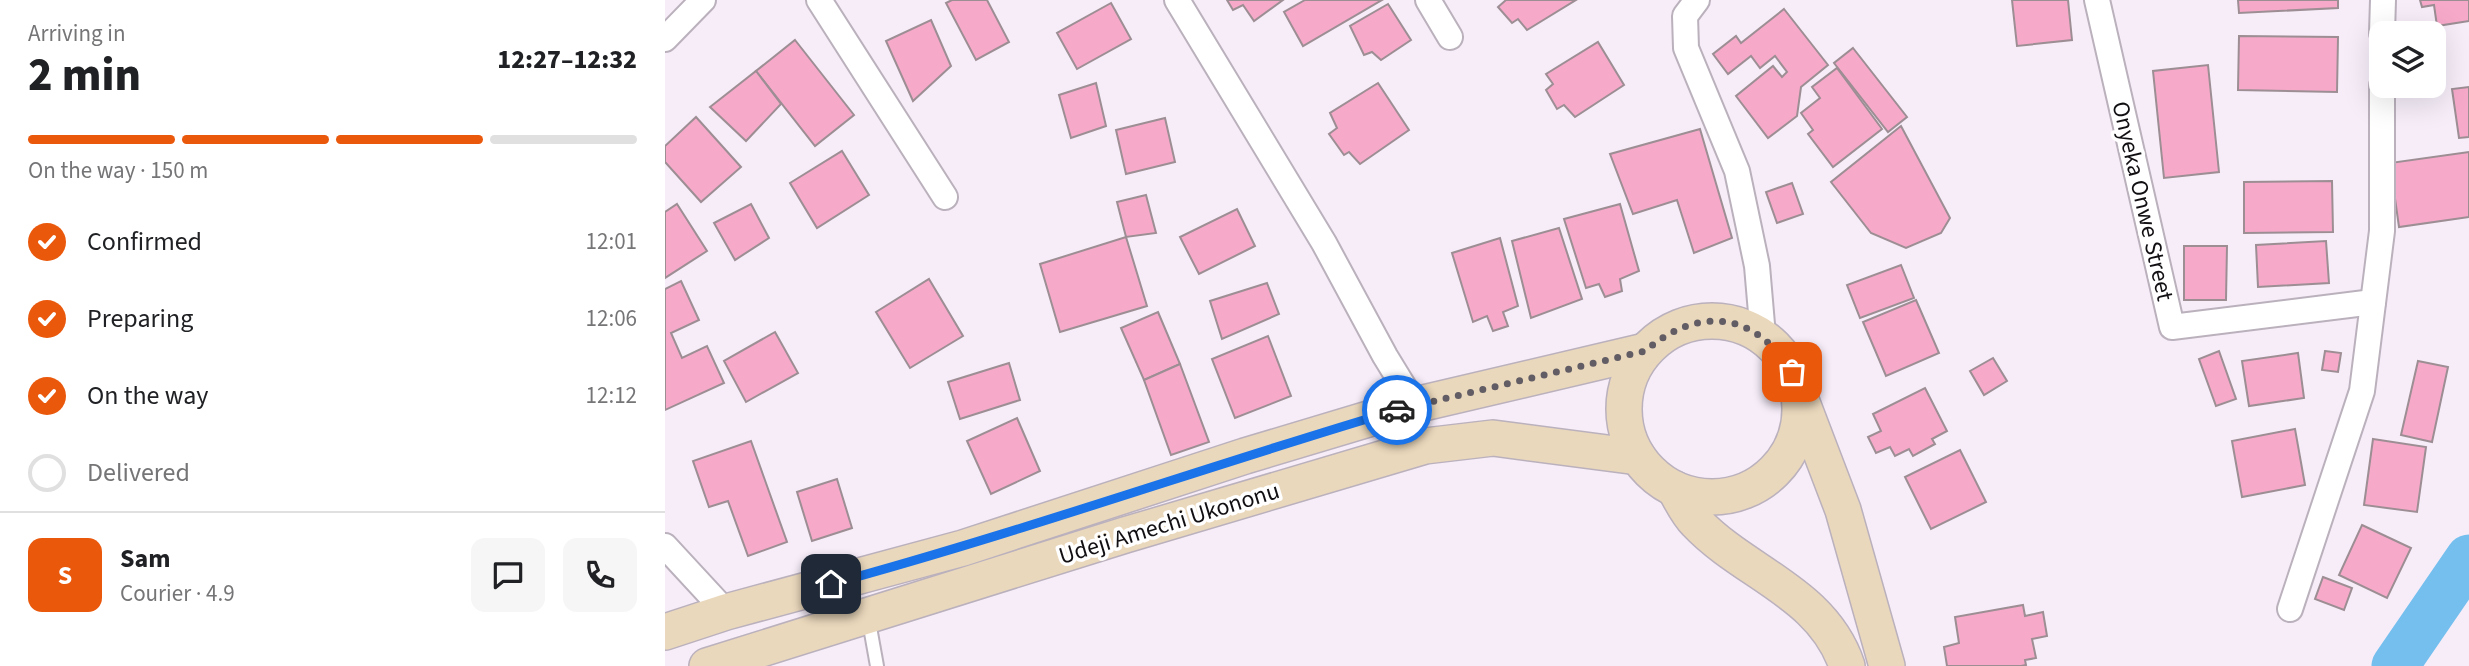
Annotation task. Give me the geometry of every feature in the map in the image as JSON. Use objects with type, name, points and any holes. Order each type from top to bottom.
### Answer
[{"type":"main road","points":[[1799,394],[1799,422],[1791,448],[1776,470],[1754,486],[1728,496],[1702,497],[1675,489],[1649,470],[1638,457],[1627,431],[1624,403],[1630,375],[1645,351],[1665,334],[1688,324],[1714,320],[1740,325],[1763,336],[1780,352],[1792,372],[1843,510],[1887,666]]},
{"type":"main road","name":"Udeji Amechi Ukononu","points":[[665,632],[726,612],[963,548],[1245,456],[1415,405],[1645,351]]},
{"type":"main road","name":"Udeji Amechi Ukononu","points":[[708,666],[1425,446],[1493,438],[1638,457]]},
{"type":"main road","points":[[1675,489],[1693,519],[1714,538],[1796,595],[1821,619],[1847,666]]},
{"type":"main road","points":[[963,548],[972,583]]},
{"type":"street","points":[[665,39],[703,0]]},
{"type":"street","points":[[819,0],[944,197]]},
{"type":"street","points":[[1177,0],[1330,253],[1379,346],[1415,405]]},
{"type":"street","points":[[1428,0],[1450,37]]},
{"type":"street","points":[[1697,0],[1685,16],[1686,48],[1737,171],[1757,266],[1763,336]]},
{"type":"street","name":"Onyeka Onwe Street","points":[[2097,0],[2172,327],[2373,302]]},
{"type":"street","points":[[2382,0],[2382,21]]},
{"type":"street","points":[[2290,609],[2362,391],[2382,231],[2382,98]]},
{"type":"street","points":[[665,546],[726,612]]},
{"type":"lane","points":[[868,616],[877,666]]},
{"type":"building","points":[[952,0],[987,0],[1009,42],[976,60],[946,3]]},
{"type":"building","points":[[1227,0],[1283,0],[1254,21],[1243,5],[1233,10]]},
{"type":"building","points":[[1305,0],[1382,0],[1303,46],[1284,12]]},
{"type":"building","points":[[1506,0],[1576,0],[1527,30],[1518,19],[1512,23],[1498,7]]},
{"type":"building","points":[[2012,0],[2068,0],[2072,40],[2017,46]]},
{"type":"building","points":[[2238,0],[2338,0],[2338,8],[2239,13]]},
{"type":"building","points":[[2420,0],[2469,0],[2469,21],[2446,25],[2446,21],[2436,21],[2434,5],[2422,7]]},
{"type":"building","points":[[1111,3],[1131,39],[1077,69],[1057,33]]},
{"type":"building","points":[[1388,4],[1411,40],[1381,60],[1372,52],[1364,55],[1350,26]]},
{"type":"building","points":[[1784,9],[1828,65],[1801,87],[1797,116],[1768,138],[1736,96],[1773,66],[1782,77],[1787,72],[1775,56],[1760,68],[1751,56],[1728,74],[1713,54],[1736,36],[1741,43]]},
{"type":"building","points":[[931,20],[951,66],[913,101],[886,41]]},
{"type":"building","points":[[2239,36],[2338,37],[2337,92],[2238,90]]},
{"type":"building","points":[[795,40],[854,115],[815,146],[756,71]]},
{"type":"building","points":[[1598,42],[1624,85],[1575,117],[1564,105],[1557,109],[1546,90],[1553,84],[1546,74]]},
{"type":"building","points":[[1853,48],[1907,117],[1888,132],[1834,63]]},
{"type":"building","points":[[2208,65],[2219,172],[2164,178],[2153,71]]},
{"type":"building","points":[[1837,68],[1882,129],[1833,167],[1808,134],[1813,130],[1801,113],[1820,98],[1812,87]]},
{"type":"building","points":[[756,71],[781,104],[746,141],[710,107]]},
{"type":"building","points":[[1096,83],[1106,126],[1071,138],[1059,95]]},
{"type":"building","points":[[1378,83],[1409,130],[1360,164],[1349,152],[1344,155],[1329,134],[1337,128],[1330,113]]},
{"type":"building","points":[[2469,87],[2469,137],[2459,138],[2452,89]]},
{"type":"building","points":[[696,117],[741,167],[701,202],[665,162],[665,146]]},
{"type":"building","points":[[1165,118],[1175,162],[1126,174],[1116,130]]},
{"type":"building","points":[[1901,126],[1950,218],[1941,233],[1906,248],[1871,233],[1831,182]]},
{"type":"building","points":[[1700,129],[1732,238],[1694,253],[1677,200],[1633,214],[1610,154]]},
{"type":"building","points":[[842,151],[869,195],[817,228],[790,183]]},
{"type":"building","points":[[2469,152],[2469,217],[2399,227],[2390,163]]},
{"type":"building","points":[[2332,181],[2333,232],[2244,233],[2244,182]]},
{"type":"building","points":[[1792,183],[1803,214],[1777,223],[1766,192]]},
{"type":"building","points":[[1146,195],[1156,233],[1126,237],[1117,202]]},
{"type":"building","points":[[677,204],[707,251],[665,278],[665,212]]},
{"type":"building","points":[[751,204],[769,238],[735,260],[714,223]]},
{"type":"building","points":[[1620,204],[1639,271],[1620,279],[1622,291],[1605,297],[1599,284],[1586,288],[1564,219]]},
{"type":"building","points":[[1237,209],[1255,246],[1199,274],[1180,237]]},
{"type":"building","points":[[1559,228],[1582,299],[1531,318],[1512,241]]},
{"type":"building","points":[[1126,237],[1147,306],[1060,332],[1040,264]]},
{"type":"building","points":[[1500,238],[1518,306],[1503,312],[1508,326],[1493,331],[1487,316],[1473,322],[1452,253]]},
{"type":"building","points":[[2326,241],[2329,283],[2258,287],[2256,245]]},
{"type":"building","points":[[2184,246],[2227,246],[2226,300],[2184,300]]},
{"type":"building","points":[[1901,265],[1914,298],[1860,318],[1847,285]]},
{"type":"building","points":[[929,279],[963,336],[910,368],[876,312]]},
{"type":"building","points":[[681,281],[699,320],[671,333],[682,358],[707,346],[724,383],[665,410],[665,289]]},
{"type":"building","points":[[1267,283],[1279,314],[1222,339],[1210,301]]},
{"type":"building","points":[[1916,300],[1939,353],[1886,376],[1863,322]]},
{"type":"building","points":[[1158,312],[1180,364],[1144,380],[1121,328]]},
{"type":"building","points":[[775,332],[798,373],[746,402],[724,361]]},
{"type":"building","points":[[1268,336],[1291,396],[1235,418],[1212,359]]},
{"type":"building","points":[[2219,351],[2236,399],[2216,406],[2199,359]]},
{"type":"building","points":[[2325,351],[2341,353],[2338,372],[2322,370]]},
{"type":"building","points":[[2298,353],[2304,398],[2249,406],[2242,361]]},
{"type":"building","points":[[1993,358],[2007,381],[1984,395],[1970,371]]},
{"type":"building","points":[[2418,361],[2448,367],[2432,442],[2401,435]]},
{"type":"building","points":[[1009,363],[1020,400],[960,419],[948,382]]},
{"type":"building","points":[[1180,364],[1209,442],[1171,455],[1144,380]]},
{"type":"building","points":[[1925,388],[1947,431],[1932,439],[1935,444],[1913,456],[1909,449],[1895,456],[1890,447],[1876,453],[1868,437],[1881,431],[1873,414]]},
{"type":"building","points":[[1017,418],[1040,471],[991,494],[967,441]]},
{"type":"building","points":[[2295,429],[2305,485],[2242,497],[2232,441]]},
{"type":"building","points":[[2373,439],[2426,447],[2417,512],[2364,505]]},
{"type":"building","points":[[751,441],[787,542],[748,556],[728,501],[709,507],[693,461]]},
{"type":"building","points":[[1960,450],[1986,502],[1931,529],[1905,477]]},
{"type":"building","points":[[837,479],[852,528],[812,541],[797,492]]},
{"type":"building","points":[[2362,525],[2411,548],[2387,598],[2339,575]]},
{"type":"building","points":[[2323,577],[2352,588],[2344,610],[2315,599]]},
{"type":"building","points":[[2023,605],[2025,616],[2043,612],[2047,636],[2032,639],[2036,658],[2025,660],[2026,665],[2021,666],[1947,666],[1944,647],[1959,643],[1955,617]]},
{"type":"waterway","points":[[2395,666],[2469,558]]},
{"type":"way so far","points":[[1397,410],[1645,351],[1665,334],[1688,324],[1714,320],[1740,325],[1763,336],[1780,352],[1792,372]]},
{"type":"route","points":[[831,584],[963,548],[1245,456],[1397,410]]}]
